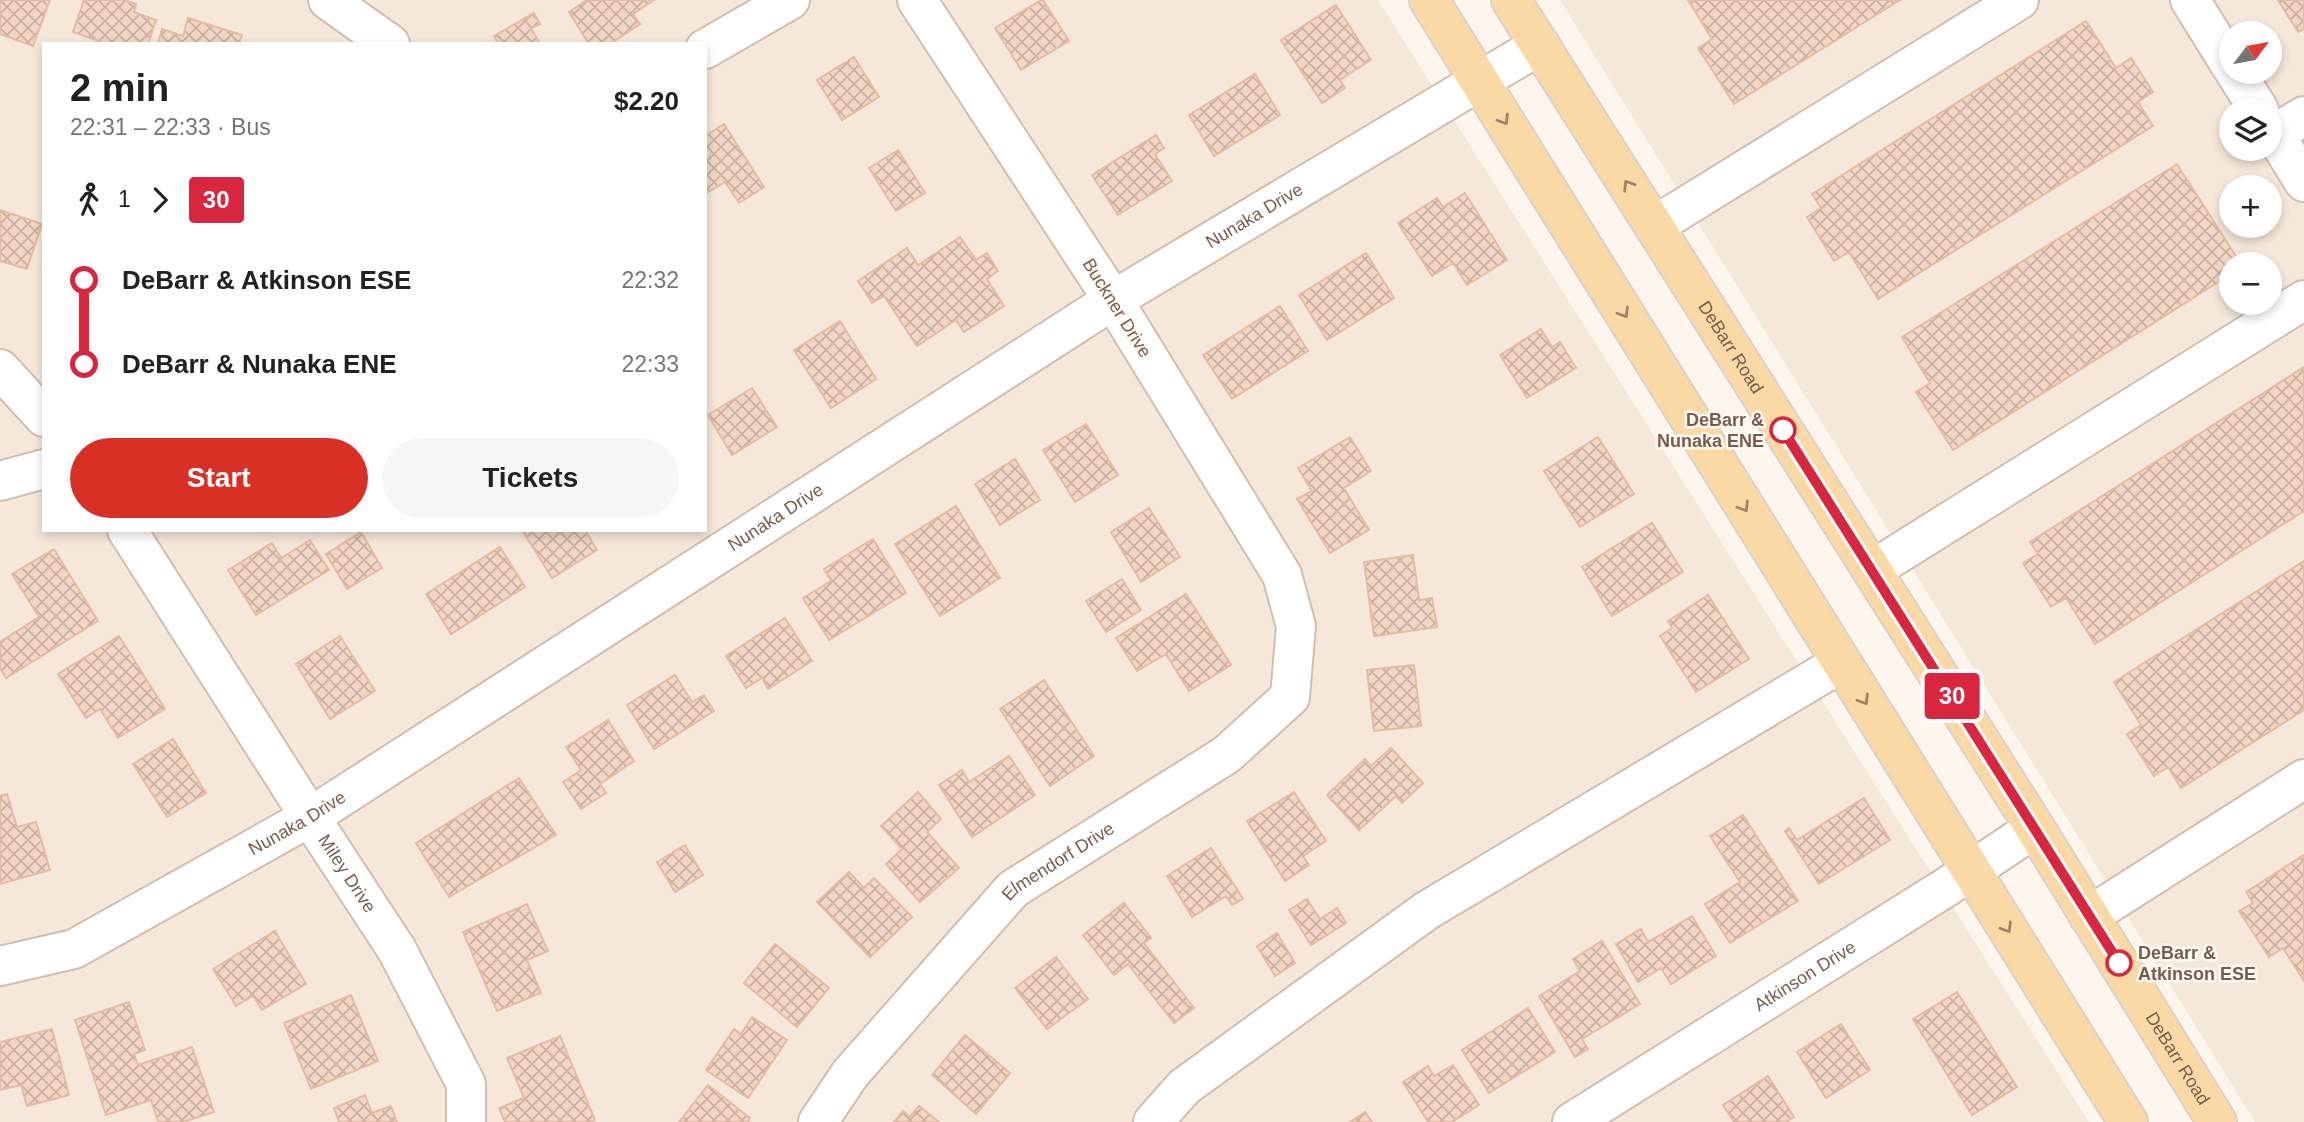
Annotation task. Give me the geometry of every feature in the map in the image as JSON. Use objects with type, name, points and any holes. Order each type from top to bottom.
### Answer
[{"type":"main road","points":[[1429,0],[2129,1122]]},
{"type":"main road","name":"DeBarr Road","points":[[1511,0],[2035,828],[2217,1122]]},
{"type":"street","points":[[328,0],[387,42]]},
{"type":"street","points":[[707,48],[790,0]]},
{"type":"street","name":"Buckner Drive","points":[[917,0],[1113,300],[1282,575],[1296,626]]},
{"type":"street","points":[[1654,226],[2019,0]]},
{"type":"street","points":[[2190,0],[2219,47]]},
{"type":"street","name":"Nunaka Drive","points":[[0,966],[74,948],[310,817],[1113,300],[1540,45]]},
{"type":"street","points":[[2245,84],[2257,98]]},
{"type":"street","points":[[2282,133],[2304,182]]},
{"type":"street","points":[[1872,570],[2304,300]]},
{"type":"street","points":[[0,369],[42,415]]},
{"type":"street","points":[[0,481],[42,470]]},
{"type":"street","name":"Miley Drive","points":[[128,532],[404,962],[466,1084],[466,1122]]},
{"type":"street","name":"Elmendorf Drive","points":[[818,1122],[850,1074],[1013,889],[1226,754],[1290,697],[1296,626]]},
{"type":"street","points":[[1153,1122],[1184,1087],[1426,911],[1841,663]]},
{"type":"street","points":[[2090,916],[2304,779]]},
{"type":"street","name":"Atkinson Drive","points":[[1572,1122],[2035,828]]},
{"type":"shaded area","points":[[0,0],[1378,0],[2089,1122],[0,1122]]},
{"type":"shaded area","points":[[1560,0],[2304,0],[2304,1122],[2255,1122]]},
{"type":"building","points":[[0,0],[50,0],[33,46],[0,34]]},
{"type":"building","points":[[84,0],[124,0],[136,4],[134,12],[156,20],[149,42],[101,42],[73,32]]},
{"type":"building","points":[[587,0],[654,0],[633,14],[640,24],[613,42],[588,42],[569,12]]},
{"type":"building","points":[[1041,0],[1069,41],[1021,70],[995,28]]},
{"type":"building","points":[[1688,0],[1900,0],[1734,104],[1698,48],[1712,39]]},
{"type":"building","points":[[2278,0],[2304,0],[2304,29],[2298,32]]},
{"type":"building","points":[[1336,5],[1371,60],[1340,80],[1345,88],[1322,103],[1281,40]]},
{"type":"building","points":[[534,13],[540,24],[531,28],[539,42],[497,42],[494,36]]},
{"type":"building","points":[[188,18],[242,35],[240,42],[159,42],[162,29],[183,36]]},
{"type":"building","points":[[2086,21],[2116,68],[2131,58],[2153,92],[2138,102],[2153,126],[1878,299],[1849,252],[1834,261],[1807,217],[1821,208],[1812,194]]},
{"type":"building","points":[[854,57],[879,97],[842,120],[817,80]]},
{"type":"building","points":[[1255,74],[1280,115],[1214,156],[1189,115]]},
{"type":"building","points":[[724,124],[764,187],[739,203],[725,182],[707,193],[707,135]]},
{"type":"building","points":[[1156,135],[1164,148],[1155,154],[1172,181],[1118,215],[1092,175]]},
{"type":"building","points":[[898,150],[925,193],[896,211],[869,168]]},
{"type":"building","points":[[2177,164],[2219,230],[2219,238],[2224,238],[2233,252],[2219,252],[2219,282],[1953,450],[1916,392],[1930,383],[1902,337]]},
{"type":"building","points":[[1465,193],[1507,260],[1467,285],[1453,263],[1432,276],[1398,223],[1437,198],[1443,207]]},
{"type":"building","points":[[0,210],[42,224],[27,269],[0,261]]},
{"type":"building","points":[[960,237],[976,260],[987,253],[998,271],[987,279],[1004,306],[964,332],[956,320],[917,346],[884,296],[872,303],[858,281],[907,248],[918,265]]},
{"type":"building","points":[[1366,253],[1394,298],[1327,340],[1299,295]]},
{"type":"building","points":[[1280,306],[1308,351],[1232,399],[1203,355]]},
{"type":"building","points":[[840,321],[876,379],[831,408],[794,350]]},
{"type":"building","points":[[1541,329],[1552,347],[1560,342],[1576,368],[1527,398],[1500,355]]},
{"type":"building","points":[[2304,367],[2304,511],[2095,644],[2066,598],[2051,607],[2023,563],[2038,554],[2030,542]]},
{"type":"building","points":[[752,388],[777,427],[732,455],[708,415]]},
{"type":"building","points":[[1086,424],[1118,475],[1075,502],[1043,450]]},
{"type":"building","points":[[1350,437],[1371,471],[1344,488],[1369,530],[1330,553],[1297,499],[1312,491],[1298,468]]},
{"type":"building","points":[[1598,437],[1634,494],[1580,527],[1544,471]]},
{"type":"building","points":[[1015,459],[1040,500],[1000,525],[975,484]]},
{"type":"building","points":[[956,506],[1000,578],[940,616],[895,544]]},
{"type":"building","points":[[1149,508],[1180,557],[1141,582],[1111,532]]},
{"type":"building","points":[[1652,523],[1683,572],[1612,616],[1582,567]]},
{"type":"building","points":[[361,532],[382,568],[347,589],[326,554]]},
{"type":"building","points":[[523,532],[586,532],[597,550],[552,578]]},
{"type":"building","points":[[873,539],[906,593],[829,640],[803,598],[831,581],[824,569]]},
{"type":"building","points":[[310,540],[329,570],[256,615],[228,570],[272,543],[281,558]]},
{"type":"building","points":[[500,547],[525,587],[451,634],[426,594]]},
{"type":"building","points":[[54,549],[98,621],[6,678],[0,668],[0,642],[39,617],[12,574]]},
{"type":"building","points":[[1413,555],[1419,600],[1432,598],[1437,627],[1374,636],[1364,562]]},
{"type":"building","points":[[2304,561],[2304,710],[2181,788],[2168,767],[2154,776],[2127,734],[2141,725],[2114,682]]},
{"type":"building","points":[[1122,579],[1141,610],[1106,632],[1086,601]]},
{"type":"building","points":[[1186,594],[1231,665],[1189,691],[1166,654],[1137,671],[1116,638]]},
{"type":"building","points":[[1708,595],[1749,659],[1696,692],[1660,636],[1672,628],[1668,621]]},
{"type":"building","points":[[785,618],[812,661],[768,689],[762,678],[746,688],[726,656]]},
{"type":"building","points":[[119,636],[165,709],[118,738],[100,709],[86,718],[58,674]]},
{"type":"building","points":[[340,636],[375,691],[330,719],[296,664]]},
{"type":"building","points":[[1414,665],[1421,726],[1374,731],[1367,670]]},
{"type":"building","points":[[675,675],[692,702],[704,695],[714,711],[654,749],[627,705]]},
{"type":"building","points":[[1044,680],[1094,756],[1050,786],[1000,709]]},
{"type":"building","points":[[608,720],[634,761],[600,784],[606,793],[581,809],[563,782],[581,770],[566,747]]},
{"type":"building","points":[[173,739],[206,793],[167,817],[133,764]]},
{"type":"building","points":[[1391,748],[1423,783],[1402,803],[1396,796],[1359,830],[1327,795],[1365,759],[1371,766]]},
{"type":"building","points":[[1009,756],[1035,795],[972,837],[939,785],[962,770],[969,782]]},
{"type":"building","points":[[519,778],[556,835],[449,897],[416,843]]},
{"type":"building","points":[[918,792],[941,819],[927,832],[959,868],[920,902],[886,864],[902,849],[881,826]]},
{"type":"building","points":[[1294,792],[1326,841],[1303,856],[1309,865],[1285,881],[1247,821]]},
{"type":"building","points":[[7,794],[17,827],[36,822],[50,870],[0,884],[0,796]]},
{"type":"building","points":[[1864,798],[1890,840],[1819,884],[1785,831],[1789,828],[1797,840]]},
{"type":"building","points":[[1743,815],[1798,901],[1730,943],[1705,904],[1740,882],[1710,836]]},
{"type":"building","points":[[685,845],[703,875],[675,892],[657,862]]},
{"type":"building","points":[[1211,848],[1243,899],[1232,905],[1226,896],[1192,917],[1167,876]]},
{"type":"building","points":[[2304,855],[2304,981],[2283,948],[2269,957],[2239,911],[2253,903],[2246,892]]},
{"type":"building","points":[[849,872],[864,888],[874,878],[912,917],[870,957],[817,902]]},
{"type":"building","points":[[1307,899],[1320,919],[1337,908],[1346,923],[1311,945],[1289,910]]},
{"type":"building","points":[[1124,903],[1151,938],[1144,943],[1194,1008],[1174,1023],[1128,964],[1114,975],[1083,935]]},
{"type":"building","points":[[527,904],[548,951],[527,960],[541,993],[497,1011],[463,932]]},
{"type":"building","points":[[1692,916],[1716,956],[1671,984],[1661,968],[1638,982],[1616,944],[1641,929],[1648,942]]},
{"type":"building","points":[[275,931],[306,984],[262,1010],[253,996],[236,1006],[213,969]]},
{"type":"building","points":[[1277,933],[1295,963],[1275,976],[1257,946]]},
{"type":"building","points":[[1602,941],[1640,1004],[1582,1039],[1588,1049],[1575,1057],[1539,996],[1580,971],[1573,959]]},
{"type":"building","points":[[775,944],[829,988],[797,1027],[744,983]]},
{"type":"building","points":[[1056,957],[1088,999],[1047,1029],[1015,988]]},
{"type":"building","points":[[1957,992],[2017,1087],[1972,1115],[1913,1019]]},
{"type":"building","points":[[351,995],[378,1061],[311,1089],[284,1023]]},
{"type":"building","points":[[129,1002],[145,1050],[134,1054],[138,1065],[192,1047],[214,1112],[183,1122],[158,1122],[151,1100],[106,1115],[75,1020]]},
{"type":"building","points":[[1528,1008],[1555,1052],[1489,1093],[1462,1050]]},
{"type":"building","points":[[752,1017],[787,1040],[748,1098],[706,1070],[734,1029],[741,1034]]},
{"type":"building","points":[[1841,1024],[1870,1070],[1826,1098],[1797,1052]]},
{"type":"building","points":[[52,1029],[69,1095],[27,1106],[21,1085],[0,1090],[0,1042]]},
{"type":"building","points":[[965,1035],[1010,1073],[976,1114],[932,1075]]},
{"type":"building","points":[[560,1036],[595,1120],[505,1122],[499,1108],[524,1098],[507,1058]]},
{"type":"building","points":[[1453,1065],[1479,1105],[1452,1122],[1428,1122],[1403,1082],[1428,1066],[1434,1076]]},
{"type":"building","points":[[1768,1076],[1794,1117],[1786,1122],[1734,1122],[1723,1105]]},
{"type":"building","points":[[708,1085],[750,1118],[748,1122],[679,1122]]},
{"type":"building","points":[[365,1095],[372,1113],[391,1106],[397,1122],[339,1122],[334,1108]]},
{"type":"building","points":[[919,1106],[939,1122],[894,1122],[903,1111],[910,1117]]},
{"type":"building","points":[[1365,1112],[1372,1122],[1350,1122]]},
{"type":"bus line","name":"30","points":[[1783,430],[2119,963]]},
{"type":"place","name":"DeBarr & Nunaka ENE","points":[[1783,430]]},
{"type":"place","name":"DeBarr & Atkinson ESE","points":[[2119,963]]}]
